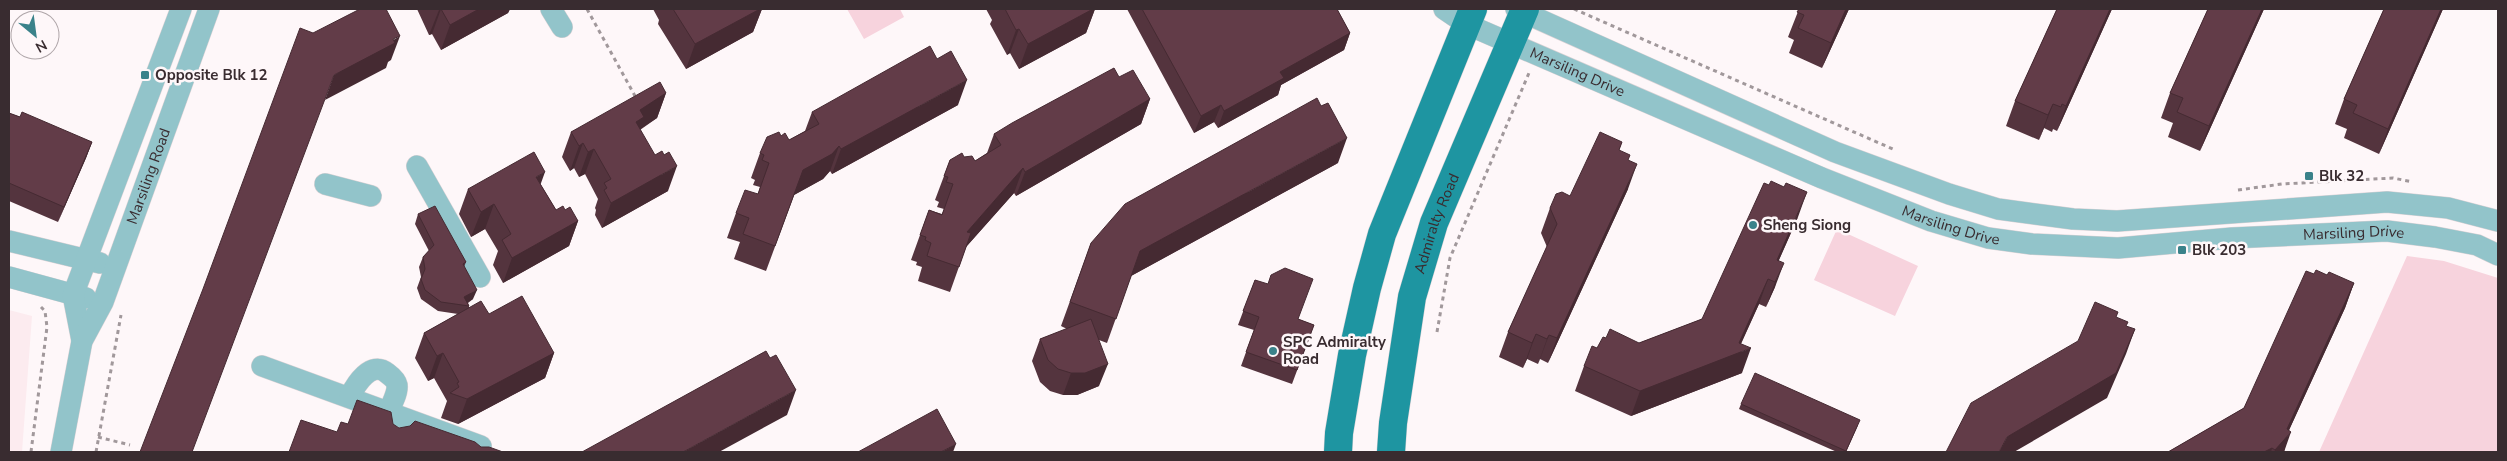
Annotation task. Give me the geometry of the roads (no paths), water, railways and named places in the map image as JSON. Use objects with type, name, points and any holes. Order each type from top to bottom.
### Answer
[{"type":"main road","name":"Admiralty Road","points":[[1391,452],[1393,423],[1412,297],[1434,223],[1511,43],[1522,10]]},
{"type":"main road","points":[[1338,452],[1339,433],[1352,355],[1367,288],[1382,234],[1469,16]]},
{"type":"street","name":"Marsiling Road","points":[[82,341],[73,295],[181,9]]},
{"type":"street","name":"Marsiling Road","points":[[61,452],[82,341],[103,302],[209,9]]},
{"type":"street","name":"Marsiling Drive","points":[[1444,9],[1469,16],[1511,43],[1822,178],[1931,222],[1988,238],[2032,244],[2118,248],[2232,238],[2387,232],[2435,237],[2468,243],[2498,255]]},
{"type":"street","name":"Marsiling Drive","points":[[1522,10],[1835,152],[1949,194],[1998,209],[2073,219],[2117,221],[2387,202],[2448,208],[2498,221]]},
{"type":"street","points":[[1822,178],[1835,152]]},
{"type":"street","points":[[417,166],[480,277]]},
{"type":"street","points":[[325,184],[371,196]]},
{"type":"street","points":[[9,241],[115,267]]},
{"type":"street","points":[[9,277],[103,302]]},
{"type":"street","points":[[262,366],[350,396],[396,420],[481,446],[479,452]]},
{"type":"street","points":[[350,396],[357,382],[367,374],[377,369],[384,370],[393,377],[397,385],[395,398],[396,420]]},
{"type":"place","name":"Opposite Blk 12","points":[[145,75]]},
{"type":"place","name":"Blk 32","points":[[2309,176]]},
{"type":"place","name":"Sheng Siong","points":[[1753,225]]},
{"type":"place","name":"Blk 203","points":[[2182,250]]},
{"type":"place","name":"SPC Admiralty Road","points":[[1273,351]]}]
